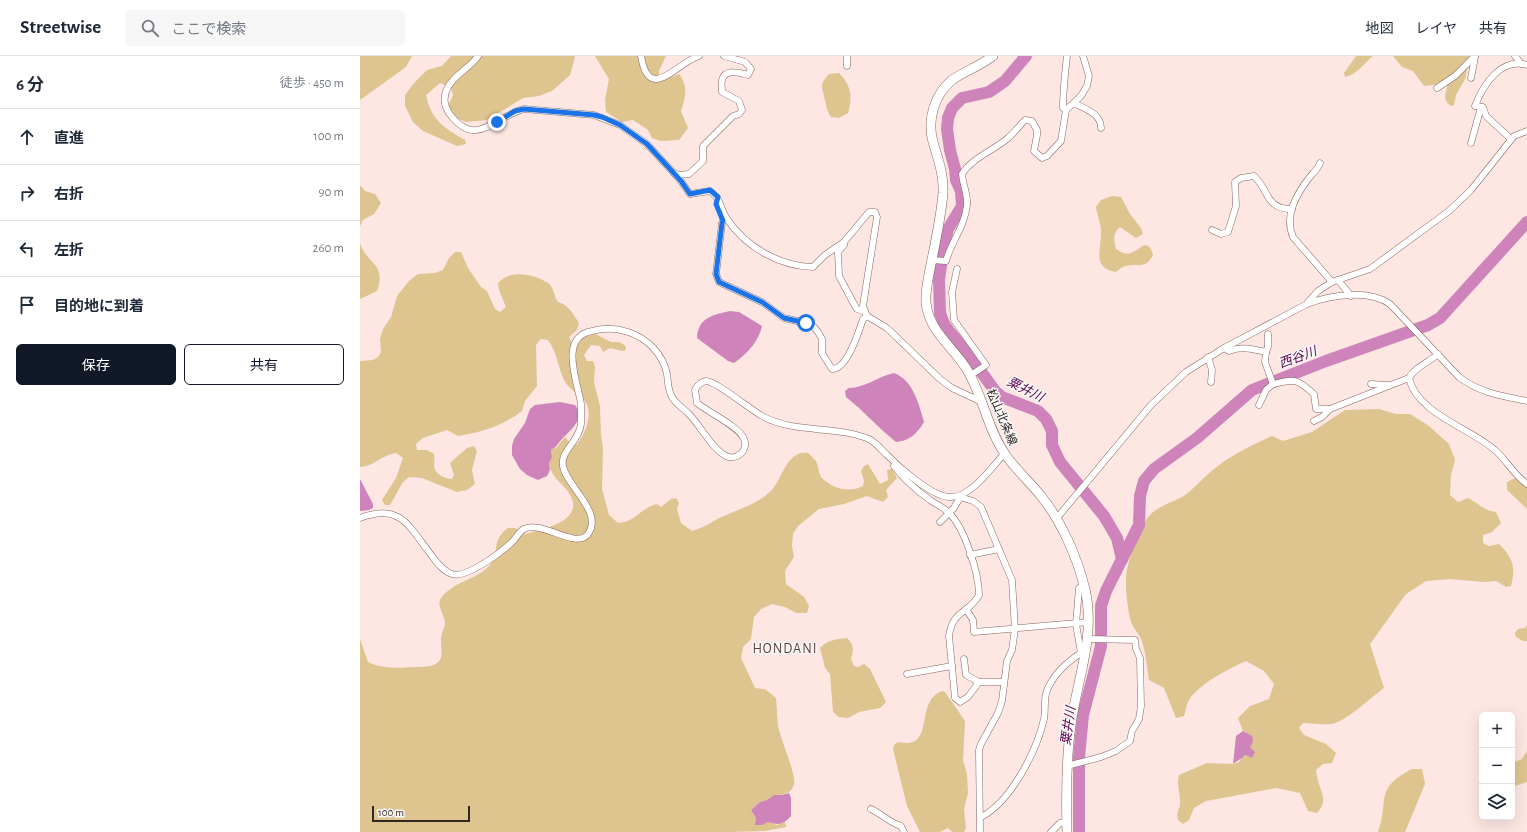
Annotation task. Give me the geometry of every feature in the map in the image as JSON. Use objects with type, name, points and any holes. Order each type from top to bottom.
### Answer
[{"type":"main road","name":"松山北条線","points":[[993,56],[949,84],[939,96],[931,115],[930,126],[932,140],[941,169],[943,182],[938,260],[926,302],[930,320],[938,333],[974,374],[1004,454],[1040,495],[1057,518],[1078,566],[1085,587],[1089,610],[1091,639],[1084,654],[1074,702],[1067,832]]},
{"type":"street","points":[[478,56],[452,80],[445,94],[444,101],[447,109],[456,122],[464,129],[478,131],[515,111],[524,109],[594,115],[620,125],[647,144],[681,181],[690,194],[710,190],[718,197],[723,213],[739,234],[763,253],[797,266],[813,267],[825,255],[844,242],[869,212],[875,212],[877,217],[863,306],[866,314]]},
{"type":"street","points":[[641,56],[643,68],[647,76],[656,79],[666,77],[685,63],[699,56]]},
{"type":"street","points":[[670,169],[678,175],[689,174],[703,161],[702,149],[706,142],[733,116],[739,114],[742,110],[739,101],[722,92],[722,80],[727,74],[735,71],[748,75],[751,69],[745,62],[724,56]]},
{"type":"street","points":[[847,56],[847,66]]},
{"type":"street","points":[[1066,110],[1062,108],[1067,56]]},
{"type":"street","points":[[938,260],[946,261],[949,250],[961,227],[967,206],[962,174],[964,171],[980,156],[991,151],[1007,139],[1025,120],[1032,121],[1037,130],[1034,151],[1042,158],[1047,156],[1061,141],[1066,110],[1084,91],[1089,76],[1083,56]]},
{"type":"street","points":[[1471,78],[1475,56]]},
{"type":"street","points":[[1437,88],[1455,76],[1475,56]]},
{"type":"street","points":[[1515,56],[1524,65]]},
{"type":"street","points":[[1481,107],[1475,106],[1479,96],[1500,69],[1504,66],[1524,65]]},
{"type":"street","points":[[1074,103],[1095,114],[1101,122],[1101,128]]},
{"type":"street","points":[[1481,107],[1486,116],[1511,139]]},
{"type":"street","points":[[1471,143],[1481,107]]},
{"type":"street","points":[[1307,304],[1318,291],[1335,281],[1370,269],[1449,211],[1471,190],[1511,139],[1520,132],[1527,131]]},
{"type":"street","points":[[1320,163],[1319,168],[1300,191],[1292,209],[1291,231],[1294,237],[1351,296]]},
{"type":"street","points":[[1212,230],[1221,234],[1228,232],[1236,206],[1235,182],[1248,176],[1254,176],[1259,181],[1273,205],[1281,209],[1292,209]]},
{"type":"street","points":[[718,197],[716,204],[723,221],[732,231],[739,234]]},
{"type":"street","points":[[723,221],[716,274],[719,282],[762,302],[784,318],[806,323],[814,327],[822,339],[822,353],[832,369],[839,367],[845,360],[866,314]]},
{"type":"street","points":[[844,242],[844,246],[838,252],[840,276],[854,306],[887,328],[920,361],[952,388],[984,403]]},
{"type":"street","points":[[957,269],[952,292],[954,320],[986,365],[974,374]]},
{"type":"street","points":[[1057,518],[1085,483],[1165,391],[1186,372],[1224,348],[1319,299],[1351,296],[1374,296],[1383,299],[1410,324],[1459,377],[1471,387],[1485,392],[1527,401]]},
{"type":"street","points":[[360,518],[387,512],[402,519],[442,568],[453,575],[459,576],[474,569],[505,548],[512,542],[519,532],[525,528],[532,527],[546,529],[574,539],[583,539],[587,536],[591,524],[588,508],[563,469],[562,460],[565,453],[576,439],[581,421],[580,403],[573,373],[574,346],[580,336],[588,331],[601,329],[612,329],[631,333],[654,349],[665,368],[672,397],[690,415],[720,452],[727,457],[734,457],[743,452],[745,445],[744,438],[739,432],[697,403],[694,390],[699,384],[706,381],[715,384],[753,410],[775,422],[786,425],[852,434],[870,440],[892,461],[940,495],[949,498],[960,497],[973,501],[981,507],[1012,580],[1015,629],[1003,682],[1002,701],[998,713],[979,750],[980,832]]},
{"type":"street","points":[[1268,334],[1268,347],[1265,362],[1272,382]]},
{"type":"street","points":[[1224,348],[1229,351],[1244,348],[1266,352]]},
{"type":"street","points":[[1259,405],[1266,390],[1272,382],[1296,380],[1314,394],[1316,409],[1330,409],[1409,378],[1416,368],[1428,363],[1438,354]]},
{"type":"street","points":[[1208,357],[1212,370],[1211,382]]},
{"type":"street","points":[[1409,378],[1417,395],[1429,407],[1495,450],[1518,478],[1527,484]]},
{"type":"street","points":[[1371,384],[1389,385]]},
{"type":"street","points":[[1314,422],[1330,409]]},
{"type":"street","points":[[940,522],[950,513],[959,501],[960,497],[968,492],[1004,454]]},
{"type":"street","points":[[892,461],[913,487],[950,513],[955,520],[970,555],[979,594],[976,600],[954,618],[949,636],[954,695],[958,702],[964,701],[979,682]]},
{"type":"street","points":[[913,487],[917,480]]},
{"type":"street","points":[[970,555],[998,549]]},
{"type":"street","points":[[981,817],[987,814],[1000,801],[1026,768],[1031,752],[1039,737],[1044,718],[1047,690],[1062,668],[1084,654],[1076,624],[1080,588],[1085,587]]},
{"type":"street","points":[[966,609],[973,620],[974,632],[1089,622]]},
{"type":"street","points":[[1070,766],[1084,763],[1116,751],[1125,745],[1130,741],[1140,712],[1142,679],[1140,658],[1136,649],[1135,640],[1091,639]]},
{"type":"street","points":[[964,659],[966,675],[979,682],[1003,682]]},
{"type":"street","points":[[907,674],[952,666]]},
{"type":"street","points":[[871,809],[888,818],[894,824],[901,826],[904,832]]},
{"type":"street","points":[[1051,832],[1060,823],[1067,822]]},
{"type":"shaded area","points":[[360,56],[412,56],[406,67],[360,100]]},
{"type":"shaded area","points":[[451,56],[575,57],[570,75],[552,91],[539,96],[523,98],[487,120],[466,122],[452,116],[448,107],[453,95],[451,87],[440,83],[426,95],[428,104],[435,117],[445,127],[465,140],[466,144],[457,146],[423,131],[413,122],[405,106],[405,95],[414,83],[427,70],[442,66]]},
{"type":"shaded area","points":[[595,56],[666,56],[659,71],[659,75],[667,79],[679,74],[685,87],[685,96],[681,111],[688,128],[679,140],[661,141],[652,138],[648,130],[633,120],[622,122],[606,112],[605,100],[609,79]]},
{"type":"shaded area","points":[[1356,56],[1373,56],[1353,74],[1345,77],[1344,73]]},
{"type":"shaded area","points":[[1393,56],[1472,56],[1469,59],[1465,79],[1456,95],[1454,105],[1451,106],[1445,98],[1448,82],[1443,80],[1434,85],[1424,86],[1413,71],[1402,67]]},
{"type":"shaded area","points":[[839,73],[846,82],[851,96],[848,113],[839,118],[831,117],[829,114],[822,86],[829,74]]},
{"type":"shaded area","points":[[360,185],[365,191],[375,194],[381,203],[374,214],[363,220],[360,226]]},
{"type":"shaded area","points":[[1112,196],[1121,197],[1130,214],[1141,228],[1143,234],[1136,238],[1120,227],[1116,232],[1114,240],[1116,249],[1129,254],[1146,245],[1149,247],[1153,255],[1150,260],[1143,265],[1128,265],[1115,272],[1108,270],[1100,262],[1101,228],[1096,207],[1101,200]]},
{"type":"shaded area","points":[[360,243],[363,250],[378,269],[379,282],[377,291],[360,299]]},
{"type":"shaded area","points":[[455,252],[461,252],[468,268],[481,287],[487,291],[495,309],[500,312],[506,307],[499,290],[498,283],[515,274],[529,275],[548,283],[553,289],[558,302],[568,307],[573,313],[579,323],[577,330],[569,337],[572,344],[585,337],[595,334],[611,342],[619,342],[625,345],[626,350],[622,351],[610,348],[603,352],[600,346],[591,345],[584,355],[587,361],[593,361],[595,367],[594,382],[600,406],[603,448],[602,489],[609,515],[618,523],[629,520],[647,508],[657,504],[661,507],[671,499],[676,498],[679,503],[677,509],[681,523],[692,531],[750,505],[767,495],[776,485],[790,460],[801,453],[808,453],[814,459],[817,463],[822,478],[826,482],[841,489],[853,489],[863,486],[864,481],[861,471],[864,466],[868,464],[880,484],[888,480],[887,470],[892,469],[897,478],[886,490],[888,497],[883,502],[867,496],[844,504],[819,509],[798,526],[793,534],[792,546],[794,557],[785,571],[786,584],[804,597],[809,606],[807,613],[796,613],[785,607],[772,604],[761,609],[754,617],[751,639],[743,647],[741,658],[755,688],[765,689],[776,698],[778,726],[794,779],[793,787],[789,792],[774,795],[767,800],[760,802],[751,810],[756,818],[756,825],[768,822],[777,825],[785,822],[786,827],[765,831],[730,832],[360,832],[360,639],[368,662],[379,666],[396,668],[425,667],[436,664],[441,658],[441,637],[445,622],[439,604],[441,598],[446,592],[458,584],[478,575],[489,566],[495,556],[499,538],[508,528],[515,528],[525,534],[533,532],[560,522],[568,517],[572,511],[573,503],[569,493],[552,473],[550,468],[549,463],[552,458],[551,450],[557,447],[565,437],[570,443],[577,444],[585,430],[589,413],[586,403],[569,387],[564,380],[553,349],[548,340],[541,339],[536,345],[537,386],[525,401],[522,411],[507,421],[475,433],[458,436],[447,430],[423,438],[416,444],[417,450],[427,450],[434,454],[435,470],[438,474],[449,479],[452,479],[454,475],[450,463],[467,448],[474,446],[477,451],[472,470],[475,484],[467,490],[457,492],[422,478],[409,477],[403,482],[390,505],[385,505],[382,500],[396,478],[403,458],[396,453],[391,454],[370,465],[360,467],[360,361],[373,360],[378,357],[381,352],[380,339],[383,329],[391,317],[397,296],[409,281],[418,274],[435,273],[443,270],[449,258]]},
{"type":"shaded area","points":[[730,311],[739,312],[762,326],[752,347],[734,363],[728,361],[697,338],[700,326],[707,318]]},
{"type":"shaded area","points":[[894,373],[901,376],[911,387],[924,422],[912,436],[905,440],[896,442],[846,397],[845,391],[849,388],[861,386]]},
{"type":"shaded area","points":[[560,402],[575,405],[578,410],[578,419],[573,428],[551,450],[552,458],[549,463],[550,470],[547,476],[538,480],[527,475],[520,469],[512,455],[512,446],[514,439],[525,423],[530,409],[535,405]]},
{"type":"shaded area","points":[[1379,409],[1396,414],[1410,414],[1429,426],[1449,444],[1455,460],[1451,475],[1450,495],[1458,502],[1468,498],[1484,508],[1496,512],[1501,523],[1492,532],[1483,535],[1483,543],[1489,546],[1499,544],[1510,558],[1513,568],[1511,586],[1506,587],[1496,581],[1484,582],[1450,579],[1426,581],[1406,594],[1370,644],[1384,688],[1353,712],[1335,723],[1303,723],[1299,728],[1304,735],[1326,744],[1336,753],[1332,763],[1323,764],[1316,770],[1323,798],[1321,808],[1317,813],[1308,811],[1300,793],[1276,788],[1206,801],[1194,808],[1189,820],[1183,824],[1177,817],[1180,804],[1178,782],[1179,775],[1207,763],[1233,764],[1239,762],[1241,758],[1247,755],[1250,747],[1246,732],[1243,731],[1238,718],[1250,706],[1269,699],[1274,684],[1264,671],[1246,661],[1223,673],[1200,688],[1189,700],[1184,716],[1176,718],[1164,688],[1149,680],[1142,641],[1132,625],[1128,608],[1126,576],[1130,556],[1142,526],[1147,518],[1156,510],[1181,498],[1221,464],[1249,447],[1272,436],[1283,441],[1312,432],[1345,410]]},
{"type":"shaded area","points":[[1515,478],[1527,482],[1527,509],[1507,490],[1507,482]]},
{"type":"shaded area","points":[[360,479],[373,504],[373,508],[369,510],[360,511]]},
{"type":"shaded area","points":[[1527,625],[1527,641],[1523,641],[1516,637],[1515,633],[1518,629],[1525,628]]},
{"type":"shaded area","points":[[847,638],[853,647],[851,659],[854,666],[858,667],[864,664],[870,669],[886,702],[880,708],[859,712],[848,718],[839,717],[833,712],[830,674],[825,668],[820,648],[832,640]]},
{"type":"shaded area","points":[[942,691],[945,692],[965,721],[963,760],[967,774],[968,793],[964,809],[966,828],[964,832],[952,832],[948,828],[940,832],[920,832],[907,806],[893,749],[894,745],[898,742],[910,743],[917,739],[924,724],[928,705],[933,697]]},
{"type":"shaded area","points":[[1243,731],[1252,736],[1253,742],[1250,747],[1255,752],[1252,758],[1246,755],[1233,764],[1236,736]]},
{"type":"shaded area","points":[[1527,751],[1527,782],[1515,786],[1515,762],[1522,759]]},
{"type":"shaded area","points":[[1412,769],[1422,769],[1425,784],[1405,832],[1378,832],[1387,789],[1400,776]]},
{"type":"shaded area","points":[[789,793],[791,798],[791,816],[788,819],[781,824],[768,822],[762,825],[755,825],[756,818],[751,810],[760,802],[767,800],[774,795]]},
{"type":"waterway","name":"粟井川","points":[[1026,56],[1005,81],[989,92],[962,98],[952,108],[948,118],[947,129],[950,150],[956,180],[961,191],[962,206],[948,229],[943,251],[939,280],[940,313],[944,324],[995,391],[1002,397],[1038,411],[1046,419],[1052,431],[1052,445],[1060,462],[1104,516],[1117,538],[1122,559]]},
{"type":"waterway","name":"西谷川","points":[[1079,832],[1079,757],[1083,715],[1101,646],[1101,606],[1106,591],[1139,525],[1140,496],[1144,481],[1154,469],[1197,438],[1252,390],[1326,361],[1428,325],[1440,318],[1527,222]]},
{"type":"district","name":"HONDANI","points":[[785,649]]},
{"type":"route","points":[[497,122],[515,111],[524,109],[540,109],[567,114],[594,115],[620,125],[647,144],[663,160],[690,194],[693,195],[710,190],[718,197],[716,204],[723,221],[716,274],[719,282],[762,302],[784,318],[806,323]]}]
